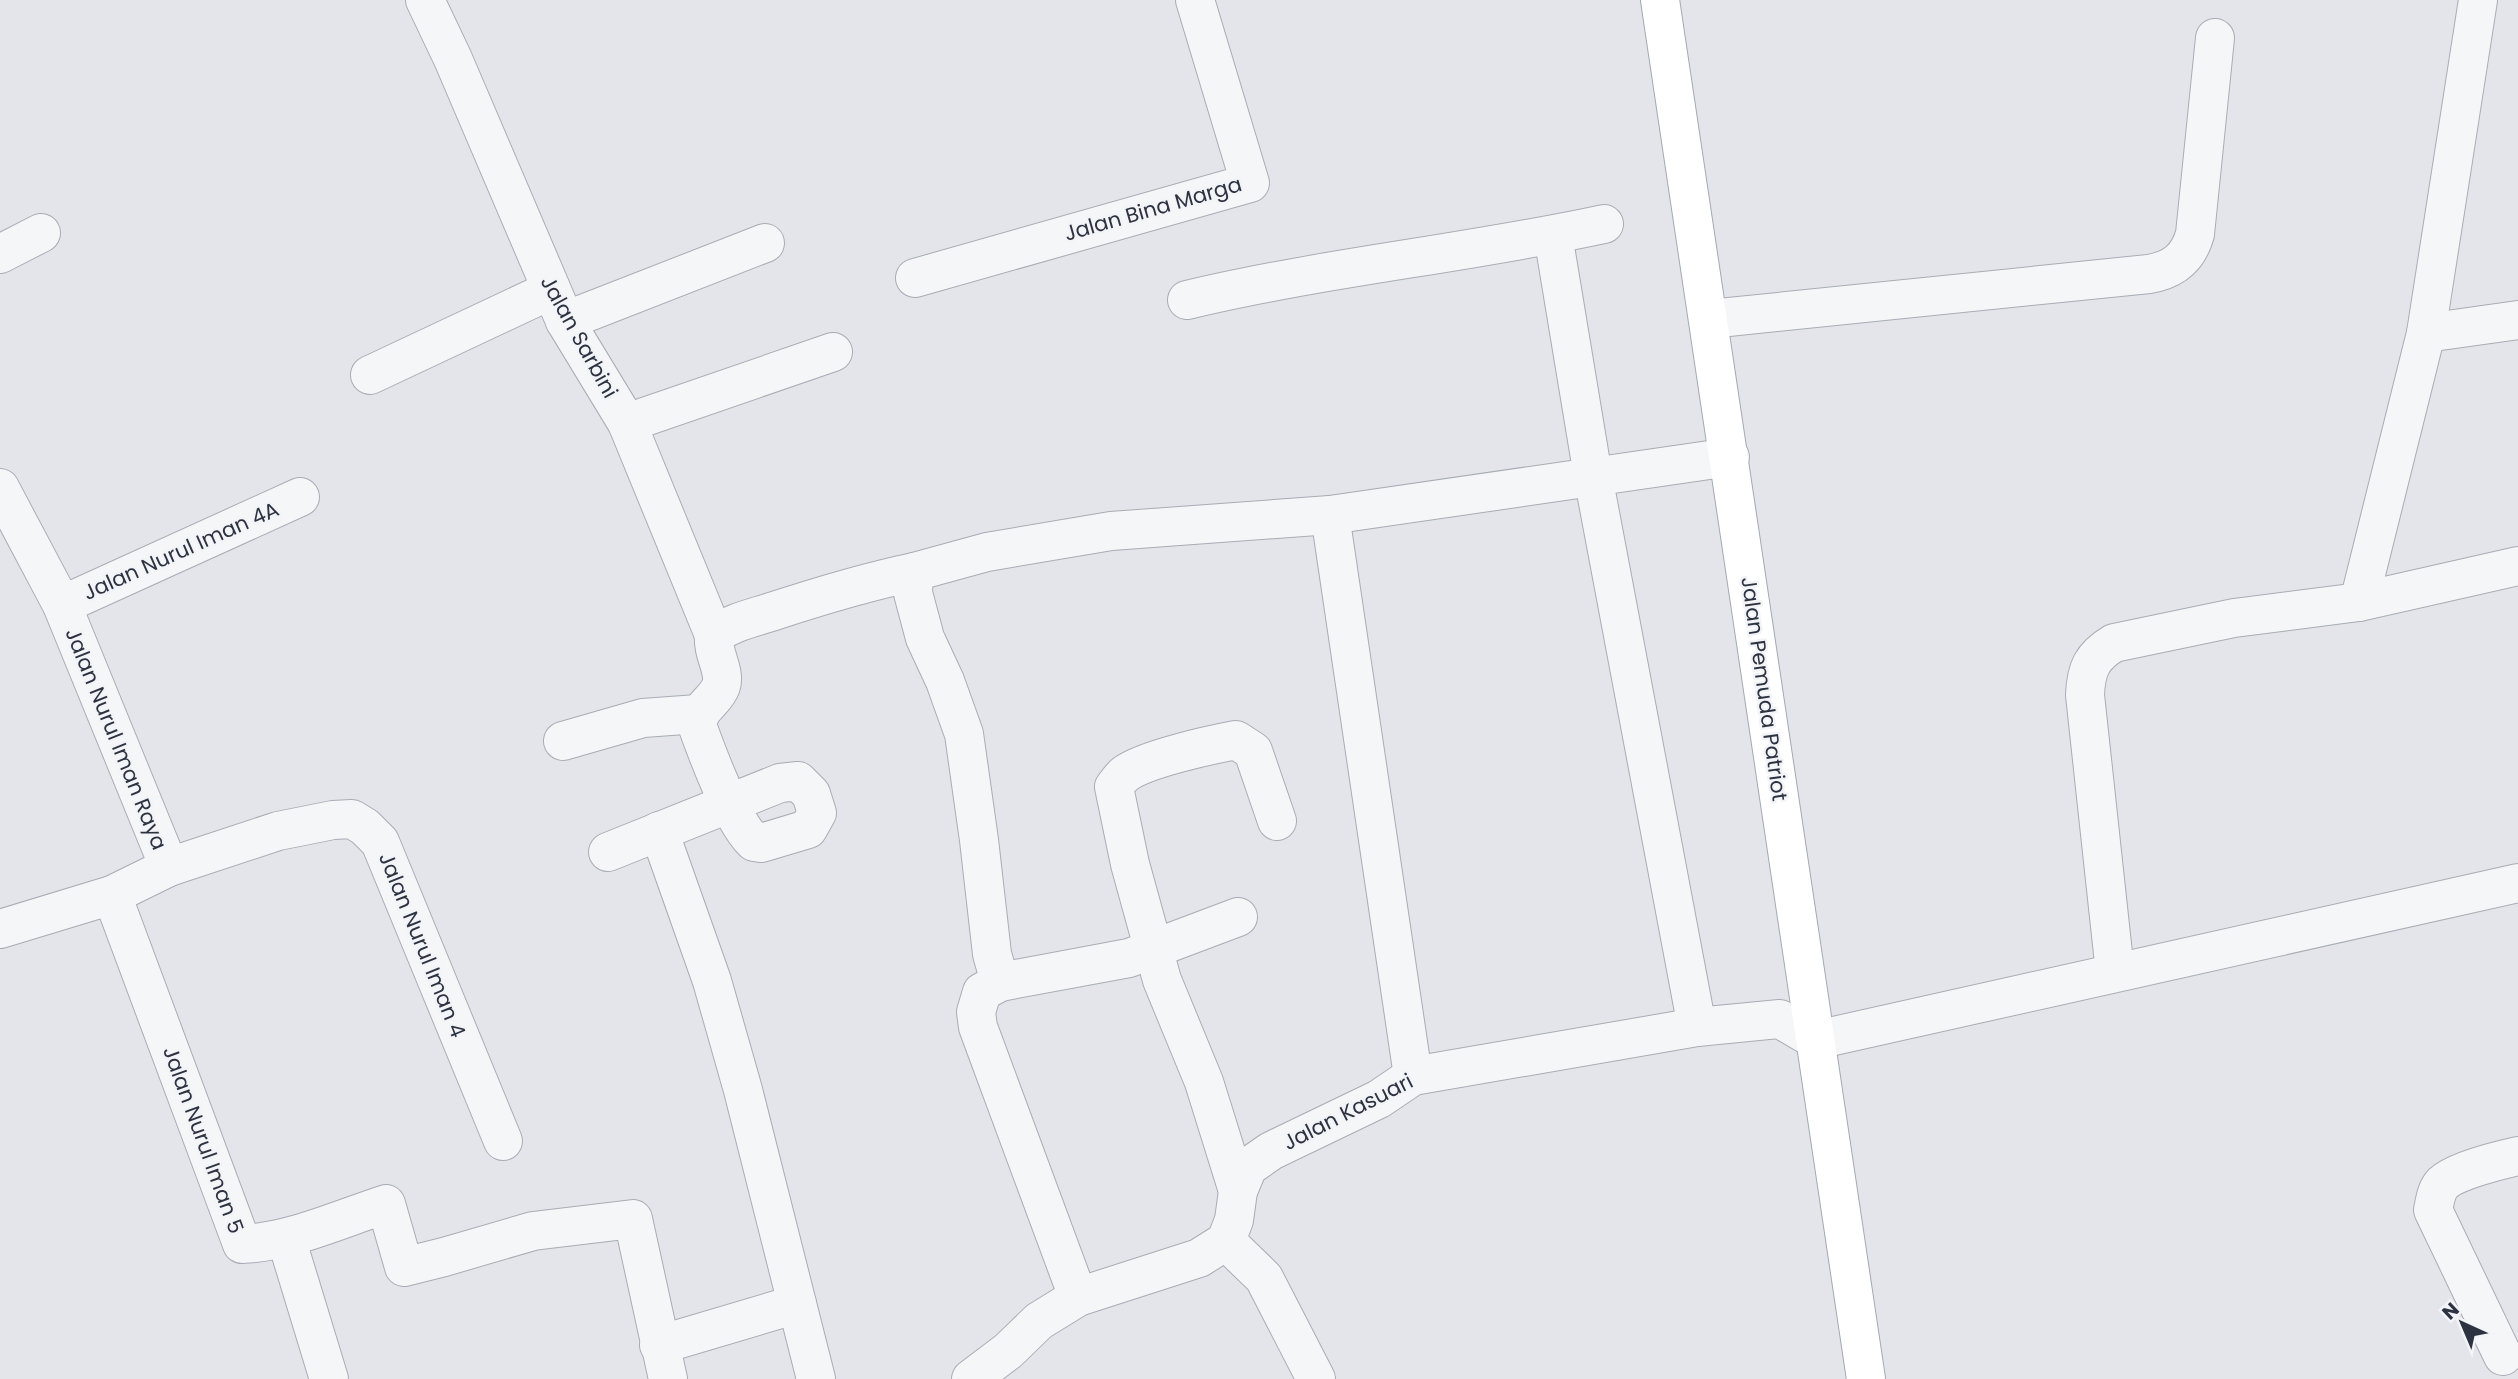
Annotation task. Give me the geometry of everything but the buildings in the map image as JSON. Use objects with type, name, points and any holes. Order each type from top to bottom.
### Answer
[{"type":"main road","name":"Jalan Pemuda Patriot","points":[[1660,0],[1866,1379]]},
{"type":"street","name":"Jalan Sarbini","points":[[425,0],[558,305],[627,424],[714,635],[713,647],[722,675],[721,685],[698,714]]},
{"type":"street","name":"Jalan Bina Marga","points":[[915,278],[1250,183],[1195,0]]},
{"type":"street","points":[[2359,602],[2426,332],[2478,0]]},
{"type":"street","points":[[1709,319],[2149,274],[2163,272],[2175,266],[2192,247],[2195,234],[2215,38]]},
{"type":"street","points":[[1187,300],[1252,285],[1553,235],[1604,224]]},
{"type":"street","points":[[0,254],[41,233]]},
{"type":"street","points":[[1553,235],[1593,476],[1697,1027]]},
{"type":"street","points":[[370,375],[558,305],[765,243]]},
{"type":"street","points":[[2426,332],[2518,320]]},
{"type":"street","points":[[627,424],[833,352]]},
{"type":"street","points":[[714,635],[736,622],[812,598],[987,552],[1111,531],[1330,515],[1730,457]]},
{"type":"street","name":"Jalan Nurul Iman Raya","points":[[0,488],[62,605],[169,867],[112,894],[0,929]]},
{"type":"street","name":"Jalan Nurul Iman 4A","points":[[62,605],[300,497]]},
{"type":"street","points":[[1330,515],[1413,1076]]},
{"type":"street","points":[[2115,972],[2085,695],[2086,676],[2101,651],[2115,643],[2234,618],[2359,602],[2518,566]]},
{"type":"street","points":[[914,572],[913,593],[925,638],[946,681],[964,734],[992,954],[1000,982]]},
{"type":"street","points":[[563,741],[643,719],[698,714],[697,725],[701,736],[731,804],[608,852]]},
{"type":"street","points":[[1238,1191],[1204,1082],[1162,979],[1144,918],[1114,787],[1125,774],[1169,757],[1236,740],[1253,751],[1277,821]]},
{"type":"street","name":"Jalan Nurul Iman 4","points":[[169,867],[278,831],[332,820],[352,819],[365,827],[380,842],[503,1141]]},
{"type":"street","points":[[659,831],[712,981],[743,1090],[816,1379]]},
{"type":"street","points":[[1816,1040],[2518,883]]},
{"type":"street","name":"Jalan Nurul Iman 5","points":[[112,894],[242,1244],[286,1238],[386,1204],[404,1267],[533,1231],[633,1219],[664,1362]]},
{"type":"street","points":[[1078,1297],[978,1027],[976,1012],[982,992],[1000,982],[1095,965],[1154,950],[1238,917]]},
{"type":"street","name":"Jalan Kasuari","points":[[1226,1241],[1234,1220],[1238,1191],[1248,1167],[1271,1152],[1379,1099],[1413,1076],[1697,1027],[1780,1019],[1816,1040]]},
{"type":"street","points":[[2503,1356],[2434,1210],[2435,1196],[2443,1183],[2461,1174],[2518,1156]]},
{"type":"street","points":[[286,1238],[319,1376]]},
{"type":"street","points":[[971,1379],[1014,1365],[1039,1321],[1078,1297],[1199,1258],[1226,1241],[1264,1278],[1316,1379]]},
{"type":"street","points":[[664,1362],[797,1304]]}]
